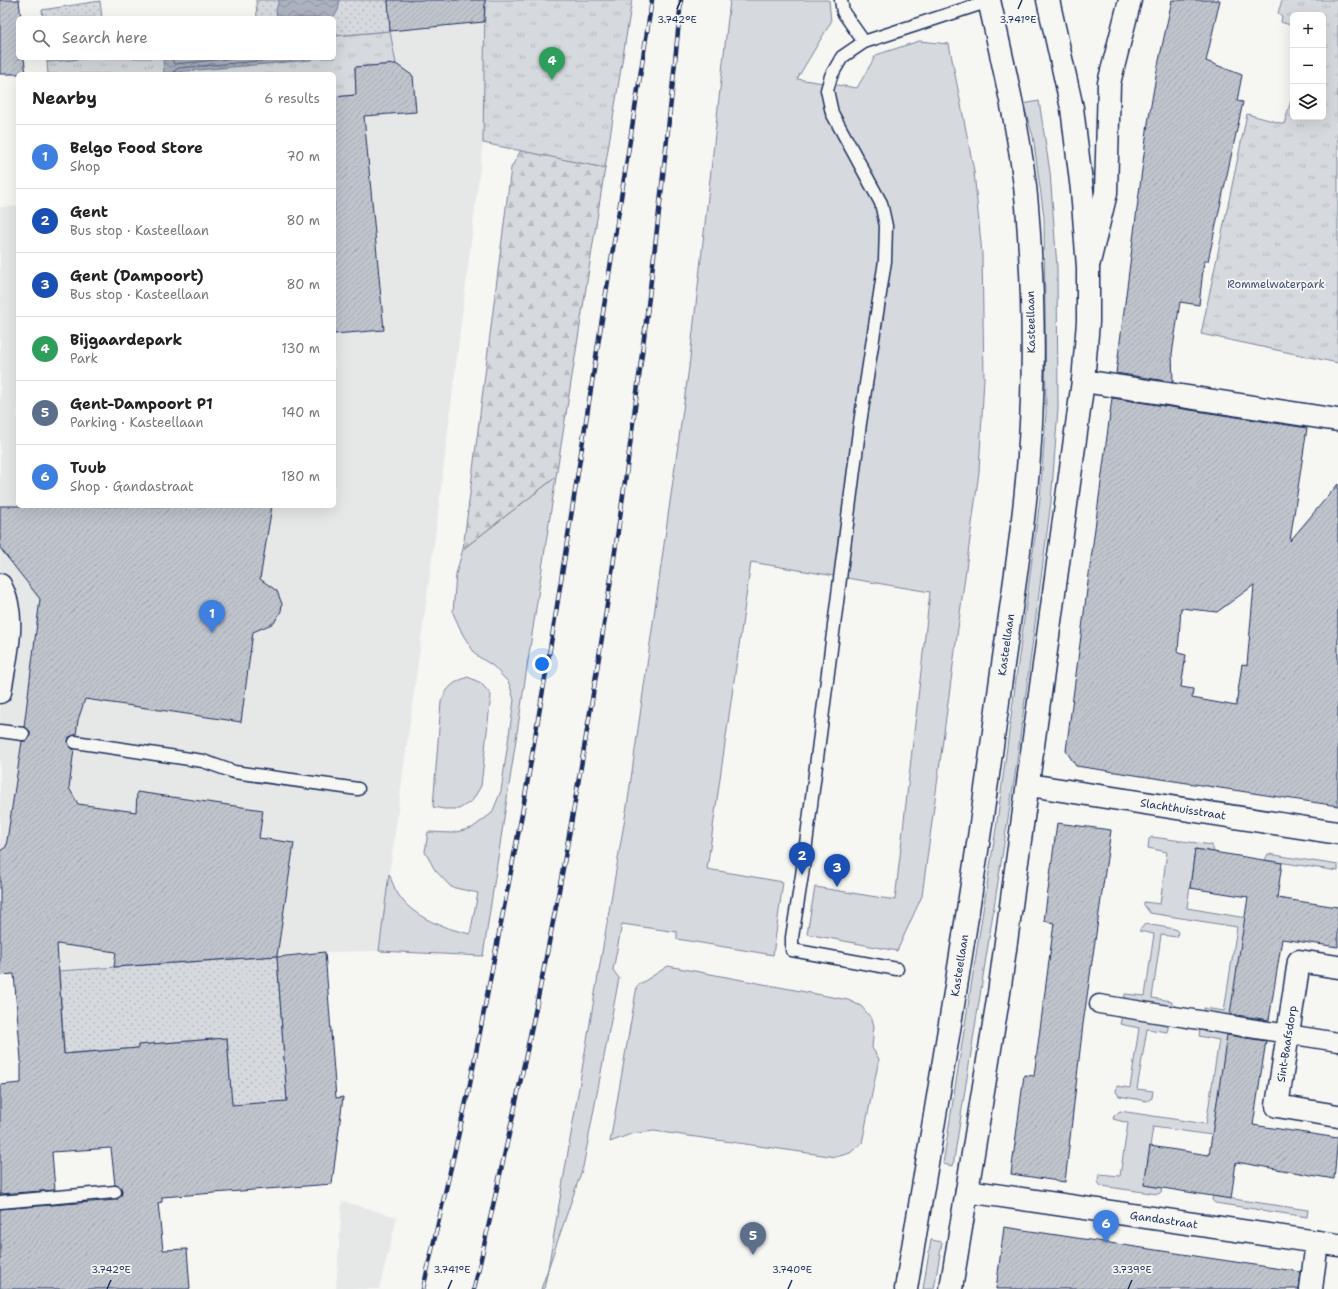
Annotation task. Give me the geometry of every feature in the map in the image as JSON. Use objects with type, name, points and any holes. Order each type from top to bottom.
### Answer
[{"type":"main road","name":"Kasteellaan","points":[[906,1289],[988,774],[1030,443],[1032,385],[1030,268],[1026,203],[1014,116],[990,0]]},
{"type":"main road","points":[[951,1289],[999,994],[1029,785],[1083,381],[1088,322],[1088,267],[1082,190],[1072,108],[1048,0]]},
{"type":"main road","points":[[1088,267],[1106,193],[1109,83],[1130,0]]},
{"type":"main road","points":[[1083,381],[1338,420]]},
{"type":"main road","points":[[0,585],[9,604],[9,623],[0,692]]},
{"type":"main road","name":"Slachthuisstraat","points":[[1029,785],[1338,833]]},
{"type":"main road","name":"Sint-Baafsdorp","points":[[1338,967],[1299,961],[1277,1106],[1338,1116]]},
{"type":"main road","name":"Gandastraat","points":[[967,1191],[1327,1244]]},
{"type":"main road","points":[[1311,1289],[1327,1244]]},
{"type":"street","points":[[1099,1004],[1338,1042]]},
{"type":"lane","points":[[840,0],[843,12],[864,42]]},
{"type":"lane","points":[[897,969],[792,950],[792,937],[802,875],[860,423],[885,261],[886,226],[881,203],[832,113],[827,90],[831,76],[842,58],[864,42],[990,0]]},
{"type":"lane","points":[[0,731],[23,734]]},
{"type":"lane","points":[[75,742],[204,761],[234,772],[358,789]]},
{"type":"lane","points":[[0,1202],[115,1192]]},
{"type":"shaded area","points":[[484,22],[483,143],[436,529],[379,951],[325,952],[0,975],[0,207],[16,206],[16,508],[336,508],[336,72],[48,72],[47,62],[70,60],[336,60],[336,36]]},
{"type":"shaded area","points":[[342,1201],[397,1217],[379,1289],[336,1289]]},
{"type":"green space","points":[[256,0],[388,0],[390,31],[336,36],[336,16],[257,16]]},
{"type":"green space","points":[[485,0],[632,0],[605,168],[483,143]]},
{"type":"green space","points":[[730,0],[829,0],[831,22],[797,79],[857,88],[876,55],[919,41],[949,44],[974,171],[982,254],[984,378],[979,472],[922,896],[897,951],[807,934],[815,887],[895,900],[930,592],[751,562],[707,869],[783,882],[773,955],[677,939],[677,932],[622,924],[613,970],[619,978],[583,1167],[548,1269],[628,800],[689,367]]},
{"type":"green space","name":"Rommelwaterpark","points":[[1282,0],[1338,0],[1338,363],[1201,334],[1247,114],[1284,124],[1290,104],[1290,120],[1326,120],[1326,12],[1290,12],[1290,25],[1281,22],[1282,16],[1278,13]]},
{"type":"green space","points":[[100,1],[102,16],[43,16],[42,10]]},
{"type":"green space","points":[[390,31],[396,64],[355,67],[356,95],[336,97],[336,72],[48,72],[47,62],[70,60],[336,60],[336,36]]},
{"type":"green space","points":[[46,60],[70,60],[47,62]]},
{"type":"green space","points":[[1039,101],[1050,172],[1057,267],[1058,409],[1051,502],[1016,768],[953,1166],[943,1164],[997,822],[1040,499],[1046,413],[1044,217],[1033,136],[1023,104]]},
{"type":"green space","points":[[521,150],[605,168],[556,477],[463,549],[511,168]]},
{"type":"green space","points":[[556,477],[483,956],[379,951],[389,874],[398,894],[412,910],[430,921],[450,929],[470,934],[478,893],[451,887],[435,870],[425,852],[428,832],[452,833],[472,828],[492,813],[501,791],[514,700],[509,683],[493,666],[476,655],[463,635],[453,613],[456,574],[463,549]]},
{"type":"green space","points":[[468,677],[481,683],[491,695],[481,786],[472,801],[459,809],[433,807],[441,702],[451,686]]},
{"type":"green space","points":[[1152,837],[1212,845],[1214,852],[1195,849],[1187,908],[1246,918],[1230,1019],[1202,1015],[1204,1008],[1224,1011],[1237,927],[1150,913],[1144,905],[1144,902],[1160,904],[1167,852],[1148,848],[1149,839]]},
{"type":"green space","points":[[1268,854],[1338,865],[1338,871],[1265,860]]},
{"type":"green space","points":[[1145,924],[1175,929],[1178,932],[1177,937],[1161,935],[1152,998],[1172,1001],[1171,1009],[1124,1002],[1125,994],[1145,996],[1154,934],[1139,931]]},
{"type":"green space","points":[[277,956],[287,1101],[236,1107],[231,1100],[227,1038],[138,1045],[138,1048],[71,1053],[72,1064],[65,1064],[59,971]]},
{"type":"green space","points":[[668,966],[848,1000],[861,1006],[872,1019],[874,1026],[872,1048],[879,1059],[862,1143],[850,1153],[836,1157],[654,1131],[631,1134],[610,1142],[637,986]]},
{"type":"green space","points":[[1122,1016],[1169,1024],[1167,1032],[1147,1029],[1137,1089],[1153,1091],[1152,1098],[1147,1101],[1119,1096],[1116,1092],[1117,1086],[1130,1088],[1139,1028],[1120,1024]]},
{"type":"green space","points":[[1200,1029],[1228,1033],[1212,1135],[1153,1127],[1144,1185],[1162,1188],[1161,1192],[1158,1194],[1101,1186],[1098,1182],[1099,1174],[1120,1176],[1128,1123],[1113,1119],[1114,1116],[1120,1111],[1206,1124],[1219,1040],[1199,1036]]},
{"type":"green space","points":[[1213,1196],[1308,1210],[1307,1217],[1215,1203],[1212,1200]]},
{"type":"green space","points":[[931,1240],[942,1242],[934,1289],[923,1289]]},
{"type":"green space","points":[[548,1269],[544,1289],[541,1289]]},
{"type":"water","points":[[279,0],[339,0],[338,10],[334,16],[277,16],[276,10]]},
{"type":"water","points":[[163,60],[310,60],[175,72],[164,72]]},
{"type":"building","points":[[0,0],[19,0],[21,16],[16,16],[16,60],[24,60],[26,72],[16,72],[16,74],[0,74]]},
{"type":"building","points":[[388,0],[485,0],[484,22],[390,31]]},
{"type":"building","points":[[1172,0],[1220,0],[1206,61],[1242,75],[1237,101],[1243,102],[1208,261],[1204,261],[1199,305],[1180,302],[1172,354],[1173,382],[1116,373],[1148,123],[1157,70]]},
{"type":"building","points":[[396,64],[413,76],[416,112],[364,116],[384,330],[336,334],[336,97],[356,95],[355,67]]},
{"type":"building","points":[[1112,398],[1307,428],[1290,541],[1338,484],[1338,806],[1076,766],[1066,751]],"holes":[[[1254,585],[1247,665],[1242,664],[1236,706],[1192,698],[1193,689],[1181,687],[1186,655],[1178,653],[1181,608],[1217,612]]]},
{"type":"building","points":[[0,506],[16,506],[16,508],[272,508],[260,579],[277,591],[282,604],[281,611],[274,623],[253,632],[241,722],[85,699],[78,720],[76,735],[69,737],[68,741],[70,748],[74,749],[69,788],[78,804],[136,812],[137,792],[263,810],[259,838],[294,843],[277,956],[114,967],[116,952],[57,944],[64,1054],[138,1048],[138,1045],[227,1038],[232,1105],[287,1101],[277,957],[325,952],[336,1098],[343,1097],[332,1184],[162,1197],[162,1202],[158,1203],[163,1250],[187,1249],[190,1289],[0,1289],[0,1209],[117,1200],[122,1192],[121,1187],[115,1185],[111,1148],[52,1152],[55,1190],[0,1194],[0,1085],[21,1083],[21,1060],[14,974],[0,975],[0,851],[6,847],[22,741],[26,741],[30,735],[30,731],[24,727],[40,599],[0,548]]},
{"type":"building","points":[[1057,823],[1111,830],[1083,1024],[1065,1182],[1011,1174],[1024,1075],[1034,1076],[1054,923],[1044,921]]},
{"type":"building","points":[[1195,849],[1282,863],[1277,898],[1338,907],[1338,947],[1282,939],[1269,1020],[1230,1014],[1248,897],[1190,888]]},
{"type":"building","points":[[1227,1035],[1266,1041],[1253,1125],[1338,1138],[1334,1179],[1236,1162],[1231,1199],[1144,1185],[1150,1146],[1209,1155]]},
{"type":"building","points":[[1004,1227],[1301,1272],[1299,1289],[996,1289]]},
{"type":"railway","points":[[423,1289],[469,1089],[522,814],[554,625],[652,0]]},
{"type":"railway","points":[[474,1289],[530,1037],[560,885],[598,665],[615,554],[645,333],[681,0]]},
{"type":"place","name":"Bijgaardepark","points":[[552,80]]},
{"type":"place","name":"Belgo Food Store","points":[[212,633]]},
{"type":"place","name":"Gent","points":[[802,875]]},
{"type":"place","name":"Gent (Dampoort)","points":[[837,887]]},
{"type":"place","name":"Tuub","points":[[1106,1243]]},
{"type":"place","name":"Gent-Dampoort P1","points":[[753,1255]]}]
